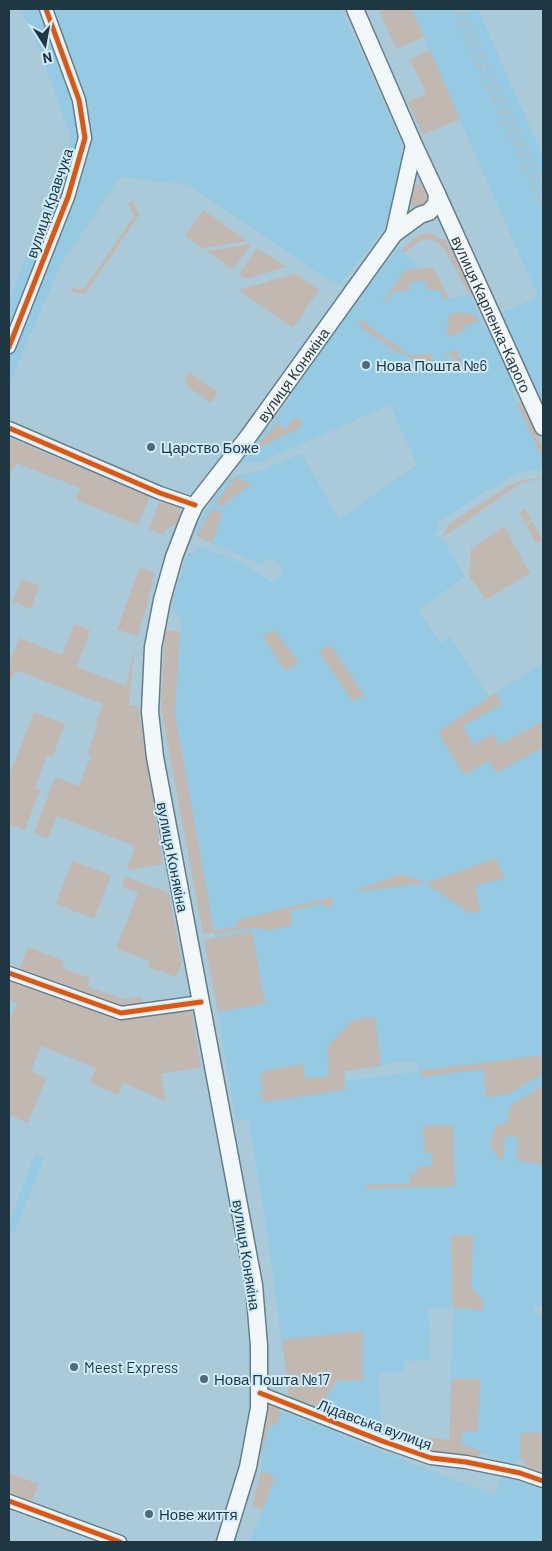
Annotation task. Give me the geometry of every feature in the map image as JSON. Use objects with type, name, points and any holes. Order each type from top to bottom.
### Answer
[{"type":"main road","points":[[355,9],[414,145],[394,234]]},
{"type":"main road","name":"вулиця Карпенка-Карого","points":[[414,145],[543,427]]},
{"type":"main road","points":[[394,234],[420,216],[429,212],[436,204],[435,190],[425,181],[416,180],[407,184],[402,196],[405,208],[411,214],[420,216],[453,230]]},
{"type":"main road","name":"вулиця Конякіна","points":[[225,1542],[248,1468],[259,1408],[259,1346],[254,1285],[155,757],[150,712],[152,647],[174,557],[195,505],[248,437],[394,234]]},
{"type":"street","name":"вулиця Кравчука","points":[[9,346],[68,197],[85,138],[79,100],[46,9]]},
{"type":"street","points":[[9,428],[160,493],[195,505]]},
{"type":"street","points":[[9,973],[121,1013],[201,1002]]},
{"type":"street","name":"Лідавська вулиця","points":[[260,1393],[382,1442],[431,1458],[520,1473],[543,1482]]},
{"type":"street","points":[[9,1501],[120,1542]]},
{"type":"shaded area","points":[[21,9],[341,9],[400,140],[402,174],[383,230],[340,284],[327,279],[188,185],[120,177],[61,264],[9,384],[9,300],[71,137],[36,42]]},
{"type":"shaded area","points":[[379,9],[411,9],[424,37],[396,49]]},
{"type":"shaded area","points":[[411,9],[478,9],[543,157],[543,404],[501,313],[538,297]]},
{"type":"shaded area","points":[[430,50],[460,119],[423,135],[408,102],[426,94],[410,59]]},
{"type":"shaded area","points":[[417,184],[428,187],[431,202],[418,209],[408,203],[410,188]]},
{"type":"shaded area","points":[[129,202],[133,202],[139,215],[85,294],[72,292],[71,289],[74,286],[77,289],[84,289],[134,216],[128,205]]},
{"type":"shaded area","points":[[203,210],[247,241],[202,248],[185,236]]},
{"type":"shaded area","points":[[430,234],[446,241],[472,288],[470,295],[444,249],[438,244],[428,239],[419,242],[405,253],[401,250],[417,236]]},
{"type":"shaded area","points":[[251,244],[233,270],[206,251]]},
{"type":"shaded area","points":[[257,248],[286,267],[246,279],[239,274]]},
{"type":"shaded area","points":[[398,248],[417,263],[417,269],[433,268],[449,298],[470,295],[485,330],[491,328],[516,387],[511,389],[543,460],[543,469],[517,473],[436,524],[439,527],[434,535],[442,538],[465,577],[418,610],[441,643],[450,637],[489,697],[543,663],[543,1306],[534,1306],[534,1314],[543,1315],[543,1475],[532,1471],[520,1458],[512,1464],[449,1440],[453,1308],[428,1309],[431,1360],[404,1361],[404,1372],[378,1373],[381,1420],[378,1430],[289,1396],[267,1233],[248,1119],[236,1121],[204,940],[215,937],[175,714],[182,620],[174,611],[172,602],[188,553],[196,552],[197,547],[246,565],[273,583],[284,571],[273,558],[260,564],[199,538],[195,531],[211,502],[229,477],[263,470],[301,453],[339,519],[417,465],[390,405],[262,461],[236,464],[290,400],[293,390],[358,299]],"holes":[[[418,1061],[419,1071],[345,1081],[344,1071],[381,1066],[394,1062]]]},
{"type":"shaded area","points":[[433,268],[449,299],[442,297],[439,290],[427,290],[426,281],[409,282],[409,291],[395,291],[387,301],[382,303],[405,270]]},
{"type":"shaded area","points":[[295,274],[319,290],[293,328],[238,290]]},
{"type":"shaded area","points":[[457,312],[476,316],[478,321],[464,327],[465,331],[447,337],[448,317]]},
{"type":"shaded area","points":[[359,319],[409,355],[432,354],[432,362],[444,362],[444,354],[456,350],[465,371],[460,374],[451,354],[445,356],[446,363],[425,368],[403,353],[398,353],[362,328]]},
{"type":"shaded area","points":[[189,372],[218,392],[211,403],[188,387],[185,378]]},
{"type":"shaded area","points":[[522,401],[543,448],[543,460],[517,403]]},
{"type":"shaded area","points":[[295,417],[303,423],[300,427],[254,449],[277,423],[285,429]]},
{"type":"shaded area","points":[[9,438],[150,496],[138,525],[76,500],[80,488],[16,463],[11,474],[9,473]]},
{"type":"shaded area","points":[[543,477],[521,483],[442,538],[449,524],[508,486],[520,481]]},
{"type":"shaded area","points":[[237,478],[252,484],[225,503],[224,507],[215,504],[233,479]]},
{"type":"shaded area","points":[[165,501],[178,505],[181,511],[176,525],[166,529],[163,535],[149,529],[159,502]]},
{"type":"shaded area","points":[[212,509],[222,512],[212,543],[199,538],[197,535]]},
{"type":"shaded area","points":[[525,509],[532,520],[525,523],[519,513]]},
{"type":"shaded area","points":[[532,521],[543,540],[536,543],[526,525]]},
{"type":"shaded area","points":[[504,526],[530,573],[486,600],[469,576],[471,549]]},
{"type":"shaded area","points":[[140,567],[155,573],[138,637],[117,629]]},
{"type":"shaded area","points":[[21,579],[39,585],[31,609],[13,602]]},
{"type":"shaded area","points":[[74,624],[90,630],[77,667],[126,686],[135,646],[129,705],[138,706],[163,864],[132,870],[127,869],[135,846],[57,816],[48,839],[34,833],[55,777],[79,786],[91,756],[87,754],[98,726],[95,725],[103,704],[15,670],[9,685],[9,664],[19,638],[62,655]]},
{"type":"shaded area","points":[[165,630],[180,632],[175,714],[214,931],[238,926],[237,920],[332,897],[333,904],[328,909],[323,903],[290,911],[292,925],[270,930],[251,928],[215,935],[214,932],[203,934],[161,708]]},
{"type":"shaded area","points":[[274,630],[299,662],[285,671],[263,636]]},
{"type":"shaded area","points":[[330,644],[364,695],[353,702],[319,652]]},
{"type":"shaded area","points":[[495,693],[502,704],[463,726],[473,745],[493,734],[499,745],[543,721],[543,747],[497,773],[489,761],[464,775],[438,732]]},
{"type":"shaded area","points":[[34,712],[65,724],[53,756],[47,755],[35,788],[40,790],[25,830],[9,824],[9,776]]},
{"type":"shaded area","points":[[496,858],[504,879],[476,885],[480,912],[469,913],[426,883]]},
{"type":"shaded area","points":[[72,861],[111,875],[94,919],[56,904]]},
{"type":"shaded area","points":[[401,874],[426,883],[352,892]]},
{"type":"shaded area","points":[[126,877],[169,893],[182,963],[176,977],[148,967],[150,962],[116,948],[138,893],[122,887]]},
{"type":"shaded area","points":[[252,931],[265,1004],[218,1012],[204,940]]},
{"type":"shaded area","points":[[28,947],[64,961],[62,968],[90,978],[87,987],[123,999],[141,997],[143,1006],[122,1008],[19,971]]},
{"type":"shaded area","points":[[9,978],[121,1018],[191,1009],[201,1067],[161,1074],[166,1101],[123,1083],[118,1095],[90,1083],[96,1068],[41,1046],[31,1071],[46,1078],[28,1123],[9,1115],[9,1023],[17,1003],[9,999]]},
{"type":"shaded area","points":[[375,1017],[381,1066],[344,1071],[345,1090],[264,1102],[264,1098],[260,1098],[259,1093],[263,1092],[260,1076],[264,1071],[303,1064],[305,1079],[329,1076],[327,1047],[353,1020]]},
{"type":"shaded area","points":[[543,1055],[542,1074],[509,1094],[486,1097],[483,1069],[421,1077],[420,1071]]},
{"type":"shaded area","points":[[543,1087],[543,1164],[517,1161],[517,1136],[504,1137],[503,1161],[492,1149],[491,1145],[492,1135],[497,1124],[506,1124],[511,1105]]},
{"type":"shaded area","points":[[453,1125],[455,1186],[366,1189],[366,1185],[410,1184],[410,1174],[417,1174],[417,1167],[432,1166],[432,1153],[424,1153],[423,1126]]},
{"type":"shaded area","points":[[35,1154],[44,1158],[14,1234],[9,1232],[9,1223]]},
{"type":"shaded area","points":[[451,1235],[473,1235],[471,1287],[483,1301],[483,1310],[453,1308]]},
{"type":"shaded area","points":[[363,1331],[363,1380],[337,1381],[319,1407],[289,1396],[282,1340]]},
{"type":"shaded area","points":[[452,1379],[480,1379],[478,1431],[462,1432],[461,1444],[482,1452],[477,1458],[432,1453],[386,1432],[449,1440]]},
{"type":"shaded area","points":[[269,1405],[278,1406],[280,1417],[277,1422],[268,1428],[262,1453],[260,1453]]},
{"type":"shaded area","points":[[280,1412],[340,1433],[339,1435],[494,1495],[502,1475],[543,1489],[543,1542],[250,1542],[274,1477],[261,1471],[262,1453],[268,1428],[279,1420]]},
{"type":"shaded area","points":[[520,1433],[543,1433],[543,1475],[532,1471],[520,1458]]},
{"type":"shaded area","points":[[261,1471],[275,1477],[262,1510],[252,1505]]},
{"type":"shaded area","points":[[9,1473],[38,1484],[31,1504],[9,1496]]},
{"type":"railway","points":[[454,9],[543,209]]},
{"type":"railway","points":[[462,9],[543,188]]},
{"type":"cycle path","points":[[9,347],[68,197],[85,138],[79,100],[46,9]]},
{"type":"cycle path","points":[[9,428],[160,493],[195,505]]},
{"type":"cycle path","points":[[9,973],[121,1013],[201,1002]]},
{"type":"cycle path","points":[[260,1393],[382,1441],[431,1458],[466,1462],[520,1473],[543,1481]]},
{"type":"cycle path","points":[[9,1501],[120,1542]]},
{"type":"place","name":"Нова Пошта №6","points":[[366,365]]},
{"type":"place","name":"Царство Боже","points":[[151,447]]},
{"type":"place","name":"Meest Express","points":[[74,1367]]},
{"type":"place","name":"Нова Пошта №17","points":[[204,1379]]},
{"type":"place","name":"Нове життя","points":[[149,1514]]}]
